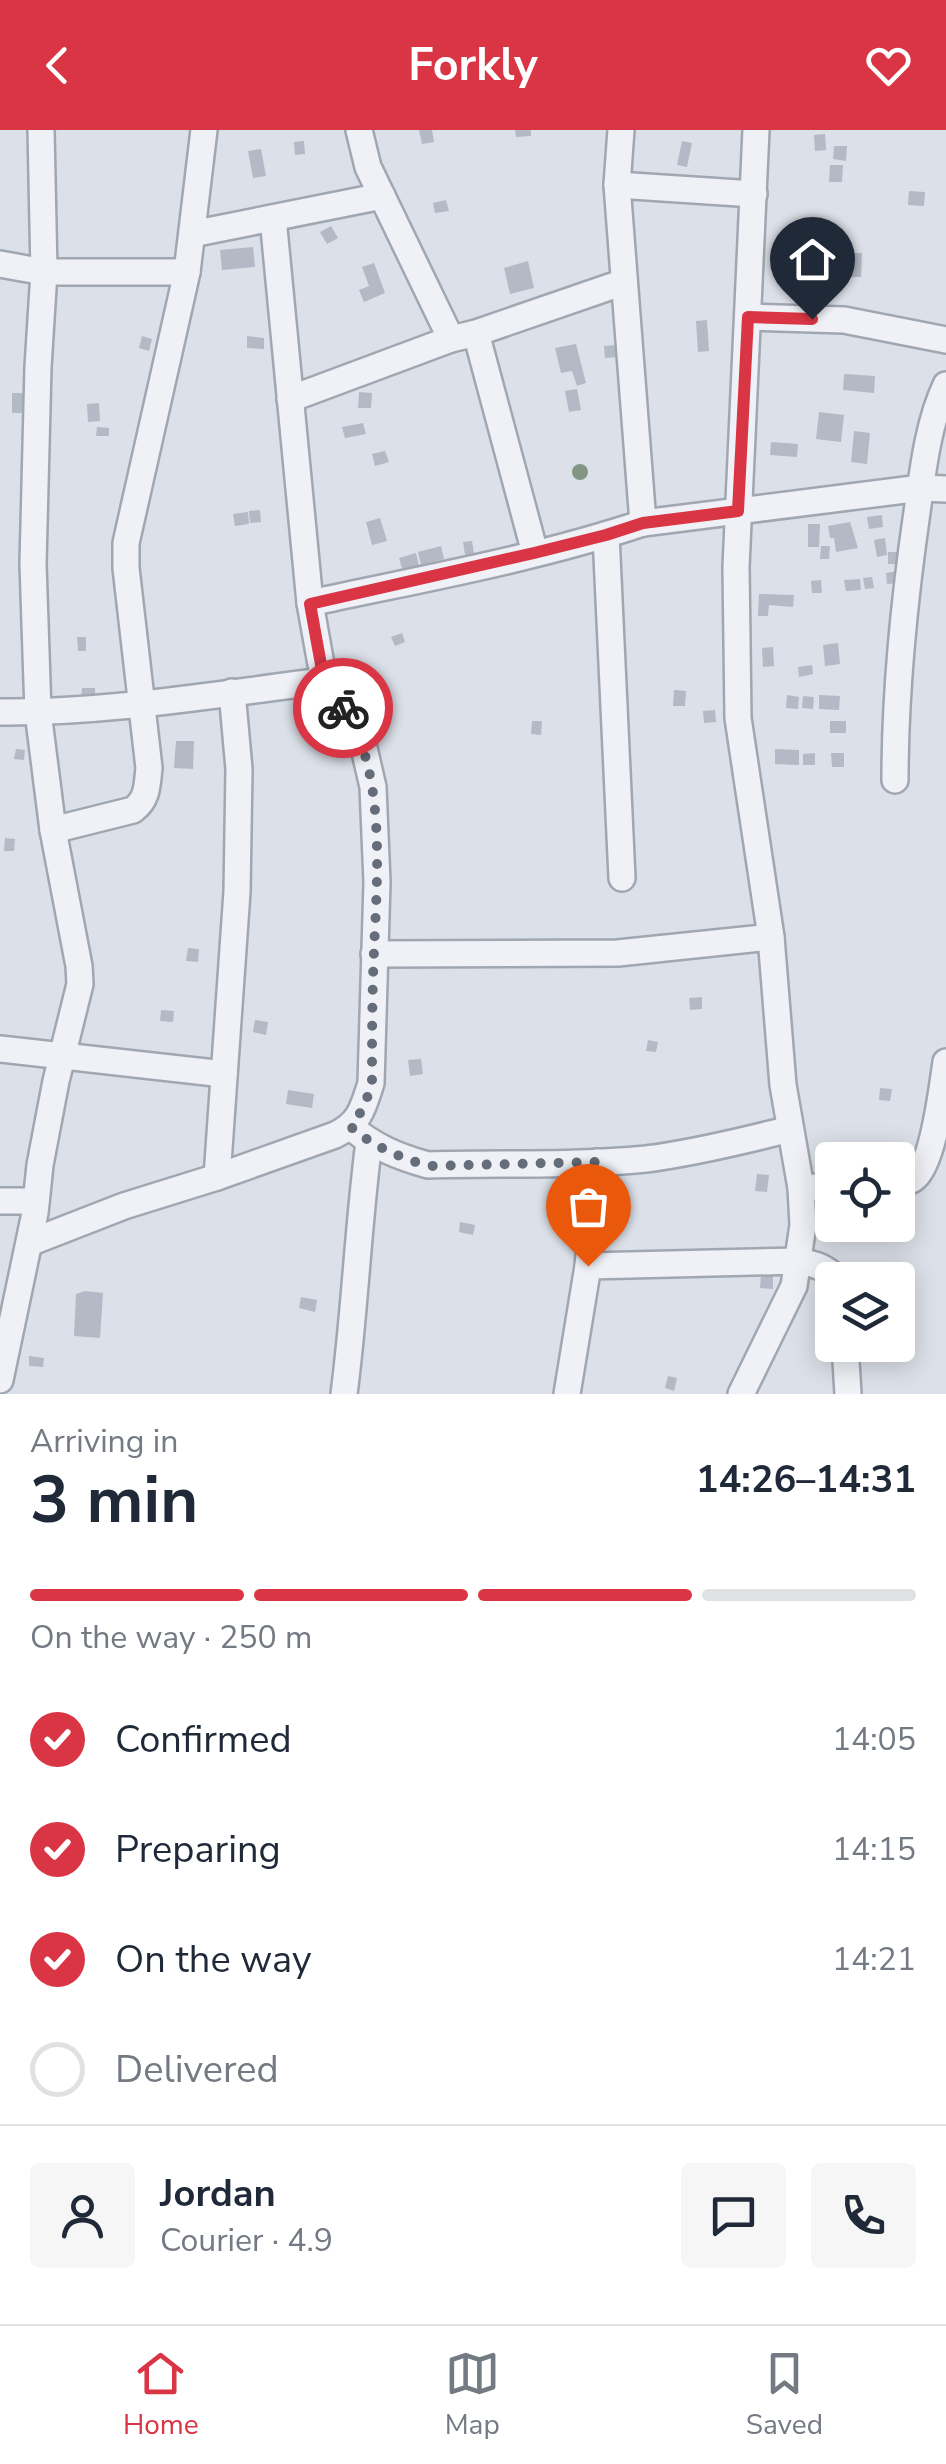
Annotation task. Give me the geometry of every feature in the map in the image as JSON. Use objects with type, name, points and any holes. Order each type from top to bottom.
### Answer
[{"type":"street","points":[[0,1380],[62,1056],[80,984],[38,712],[33,564],[44,272],[40,130]]},
{"type":"street","points":[[54,830],[134,810],[146,793],[149,768],[126,543],[187,272],[204,130]]},
{"type":"street","points":[[358,130],[368,167],[382,196],[464,336],[534,553]]},
{"type":"street","points":[[622,130],[617,184],[643,523]]},
{"type":"street","points":[[741,1394],[794,1286],[803,1225],[784,1085],[771,937],[738,718],[736,567],[756,130]]},
{"type":"street","points":[[617,184],[754,194]]},
{"type":"street","points":[[192,234],[382,196]]},
{"type":"street","points":[[273,218],[310,604],[324,681],[364,748],[372,787],[377,882],[372,1083],[360,1135],[360,1212],[344,1394]]},
{"type":"street","points":[[0,264],[44,272],[187,272]]},
{"type":"street","points":[[290,399],[624,282]]},
{"type":"street","points":[[748,317],[844,320],[946,340]]},
{"type":"street","points":[[895,780],[895,714],[904,607],[933,489],[937,404],[946,385]]},
{"type":"street","points":[[310,604],[534,553],[643,523],[933,489]]},
{"type":"street","points":[[606,535],[622,878]]},
{"type":"street","points":[[0,712],[142,703],[324,681]]},
{"type":"street","points":[[216,1177],[237,892],[239,769],[232,692]]},
{"type":"street","points":[[374,954],[618,953],[771,937]]},
{"type":"street","points":[[0,1049],[224,1074]]},
{"type":"street","points":[[915,1177],[931,1144],[946,1062]]},
{"type":"street","points":[[29,1243],[124,1206],[360,1135],[428,1166],[597,1162],[666,1155],[790,1129]]},
{"type":"street","points":[[567,1394],[588,1266],[597,1162]]},
{"type":"street","points":[[801,1188],[815,1187]]},
{"type":"street","points":[[0,1201],[36,1201]]},
{"type":"street","points":[[588,1266],[799,1260],[815,1264]]},
{"type":"street","points":[[847,1362],[848,1394]]},
{"type":"building","points":[[419,130],[432,130],[434,142],[422,144]]},
{"type":"building","points":[[515,130],[531,130],[531,136],[516,137]]},
{"type":"building","points":[[825,134],[826,150],[815,151],[814,135]]},
{"type":"building","points":[[304,141],[305,154],[295,155],[294,142]]},
{"type":"building","points":[[682,141],[692,143],[687,167],[677,165]]},
{"type":"building","points":[[834,146],[847,146],[846,161],[833,159]]},
{"type":"building","points":[[261,149],[266,176],[253,178],[248,151]]},
{"type":"building","points":[[830,165],[843,165],[842,182],[829,182]]},
{"type":"building","points":[[909,191],[925,192],[924,206],[908,205]]},
{"type":"building","points":[[446,200],[449,211],[435,213],[433,203]]},
{"type":"building","points":[[331,226],[338,238],[327,244],[320,232]]},
{"type":"building","points":[[253,247],[255,267],[222,270],[220,250]]},
{"type":"building","points":[[848,253],[862,253],[861,277],[847,277]]},
{"type":"building","points":[[528,261],[534,288],[510,294],[504,268]]},
{"type":"building","points":[[374,263],[385,293],[364,302],[359,290],[369,286],[362,267]]},
{"type":"building","points":[[707,320],[709,351],[698,352],[696,321]]},
{"type":"building","points":[[142,336],[152,339],[149,351],[139,348]]},
{"type":"building","points":[[247,336],[264,338],[264,349],[247,348]]},
{"type":"building","points":[[576,344],[586,383],[577,386],[572,371],[561,373],[555,348]]},
{"type":"building","points":[[618,345],[620,357],[605,358],[604,346]]},
{"type":"building","points":[[844,374],[875,376],[874,393],[843,390]]},
{"type":"building","points":[[577,389],[581,410],[569,412],[565,391]]},
{"type":"building","points":[[359,392],[372,393],[371,408],[358,408]]},
{"type":"building","points":[[12,393],[25,393],[25,413],[12,413]]},
{"type":"building","points":[[99,403],[100,421],[88,422],[87,404]]},
{"type":"building","points":[[819,412],[844,415],[841,442],[816,439]]},
{"type":"building","points":[[363,423],[366,434],[345,438],[342,427]]},
{"type":"building","points":[[97,427],[109,428],[109,436],[96,436]]},
{"type":"building","points":[[854,431],[870,433],[867,464],[851,462]]},
{"type":"building","points":[[771,442],[798,444],[797,457],[770,455]]},
{"type":"building","points":[[385,451],[389,462],[375,466],[372,454]]},
{"type":"building","points":[[260,510],[261,522],[250,523],[249,511]]},
{"type":"building","points":[[248,512],[249,524],[235,526],[233,514]]},
{"type":"building","points":[[882,515],[883,527],[869,529],[867,517]]},
{"type":"building","points":[[380,518],[387,541],[372,545],[366,522]]},
{"type":"building","points":[[850,522],[858,548],[836,552],[828,526]]},
{"type":"building","points":[[808,524],[820,524],[819,547],[808,547]]},
{"type":"building","points":[[885,538],[887,555],[877,557],[874,540]]},
{"type":"building","points":[[472,541],[474,554],[465,555],[463,542]]},
{"type":"building","points":[[441,546],[444,559],[421,565],[418,552]]},
{"type":"building","points":[[821,546],[830,546],[829,559],[820,559]]},
{"type":"building","points":[[888,552],[903,552],[903,564],[888,564]]},
{"type":"building","points":[[416,553],[419,566],[403,571],[399,558]]},
{"type":"building","points":[[899,571],[900,583],[887,584],[886,573]]},
{"type":"building","points":[[872,577],[874,588],[865,589],[863,578]]},
{"type":"building","points":[[860,579],[861,590],[846,591],[844,580]]},
{"type":"building","points":[[821,580],[822,593],[812,593],[811,581]]},
{"type":"building","points":[[759,594],[794,595],[793,607],[769,605],[768,616],[758,616]]},
{"type":"building","points":[[402,633],[405,642],[395,646],[391,637]]},
{"type":"building","points":[[77,637],[86,637],[86,651],[78,651]]},
{"type":"building","points":[[838,643],[840,664],[825,666],[823,645]]},
{"type":"building","points":[[773,647],[774,666],[763,667],[762,648]]},
{"type":"building","points":[[812,665],[813,674],[799,677],[798,667]]},
{"type":"building","points":[[82,688],[95,688],[95,701],[81,700]]},
{"type":"building","points":[[674,690],[686,691],[685,706],[673,706]]},
{"type":"building","points":[[787,695],[799,697],[798,709],[786,708]]},
{"type":"building","points":[[819,695],[840,696],[839,710],[819,709]]},
{"type":"building","points":[[803,696],[814,697],[813,709],[802,708]]},
{"type":"building","points":[[715,710],[716,722],[704,723],[703,711]]},
{"type":"building","points":[[532,721],[542,721],[541,735],[531,734]]},
{"type":"building","points":[[830,721],[846,721],[846,733],[830,733]]},
{"type":"building","points":[[176,741],[194,741],[193,769],[174,768]]},
{"type":"building","points":[[16,749],[25,750],[24,760],[14,759]]},
{"type":"building","points":[[775,749],[799,750],[799,765],[775,764]]},
{"type":"building","points":[[815,753],[815,765],[803,765],[803,754]]},
{"type":"building","points":[[831,753],[844,753],[844,767],[832,767]]},
{"type":"building","points":[[5,838],[15,839],[14,851],[4,851]]},
{"type":"building","points":[[188,948],[199,949],[198,962],[186,961]]},
{"type":"building","points":[[702,997],[702,1009],[690,1010],[689,998]]},
{"type":"building","points":[[161,1010],[174,1011],[173,1022],[160,1021]]},
{"type":"building","points":[[255,1020],[268,1022],[266,1035],[253,1032]]},
{"type":"building","points":[[648,1040],[658,1042],[656,1052],[646,1051]]},
{"type":"building","points":[[421,1059],[423,1074],[410,1076],[408,1060]]},
{"type":"building","points":[[880,1088],[892,1089],[890,1101],[879,1100]]},
{"type":"building","points":[[288,1090],[314,1094],[312,1108],[286,1104]]},
{"type":"building","points":[[757,1174],[769,1175],[767,1192],[755,1191]]},
{"type":"building","points":[[460,1222],[475,1225],[473,1235],[459,1232]]},
{"type":"building","points":[[761,1274],[773,1275],[773,1289],[760,1288]]},
{"type":"building","points":[[103,1293],[100,1338],[74,1336],[76,1294]]},
{"type":"building","points":[[301,1297],[317,1300],[315,1312],[299,1308]]},
{"type":"building","points":[[29,1356],[44,1358],[43,1367],[29,1366]]},
{"type":"building","points":[[668,1376],[677,1378],[674,1391],[665,1388]]},
{"type":"way so far","points":[[343,708],[364,748],[372,787],[377,882],[372,1083],[364,1107],[351,1127],[369,1142],[428,1166],[597,1162],[588,1266]]},
{"type":"route","points":[[343,708],[324,681],[310,604],[534,553],[643,523],[738,511],[748,317],[812,319]]}]
